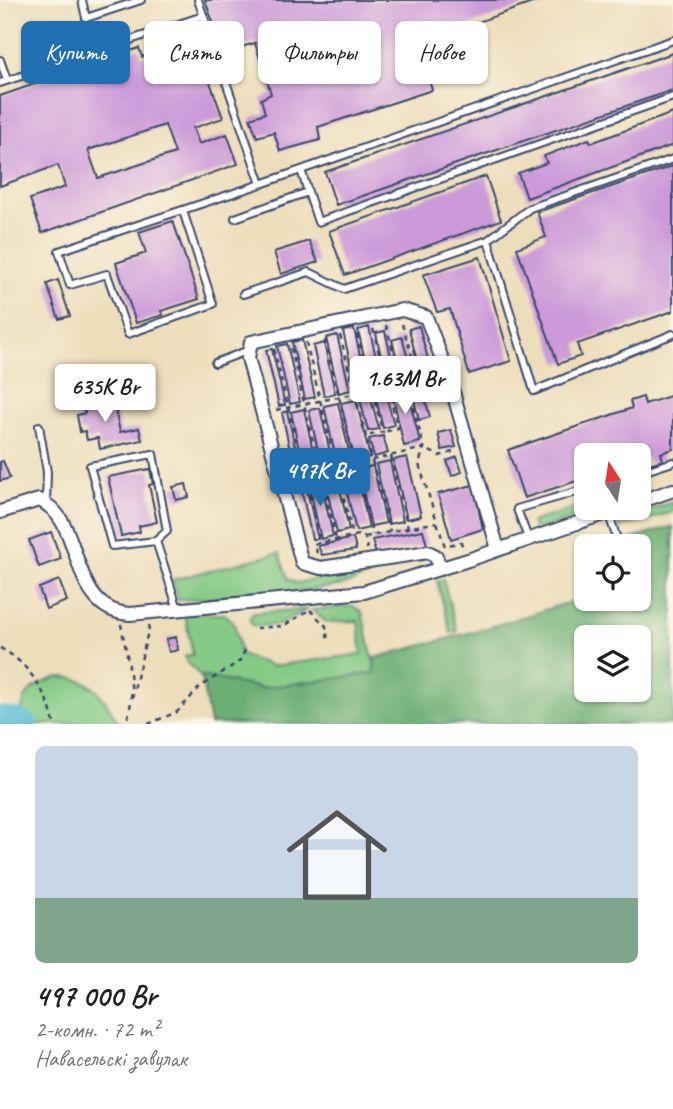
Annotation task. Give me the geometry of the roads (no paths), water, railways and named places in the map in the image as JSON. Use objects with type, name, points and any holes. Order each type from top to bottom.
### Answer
[{"type":"street","points":[[440,569],[436,556],[428,552],[321,568],[302,562],[248,358],[251,342],[398,311],[426,317],[445,368],[498,549]]},
{"type":"street","points":[[651,498],[673,491]]},
{"type":"street","points":[[0,512],[39,499],[52,506],[61,519],[92,594],[105,607],[119,613],[364,592],[583,520]]},
{"type":"lane","points":[[82,0],[86,18],[141,0]]},
{"type":"lane","points":[[198,0],[261,184]]},
{"type":"lane","points":[[0,60],[4,82],[203,16]]},
{"type":"lane","points":[[183,211],[213,304],[128,334],[107,274],[70,285],[59,251],[183,211],[673,40]]},
{"type":"lane","points":[[301,170],[318,222],[673,97]]},
{"type":"lane","points":[[243,294],[309,272],[344,289],[488,240],[530,208],[673,159]]},
{"type":"lane","points":[[235,218],[308,192]]},
{"type":"lane","points":[[488,240],[534,391],[673,334]]},
{"type":"lane","points":[[215,363],[249,350]]},
{"type":"lane","points":[[39,426],[47,472],[46,502]]},
{"type":"lane","points":[[153,454],[167,531],[156,541],[112,546],[90,466],[153,454]]},
{"type":"lane","points":[[651,469],[673,463]]},
{"type":"lane","points":[[528,538],[517,509],[574,492]]},
{"type":"lane","points":[[156,541],[178,609]]},
{"type":"waterway","points":[[0,718],[25,724]]}]
